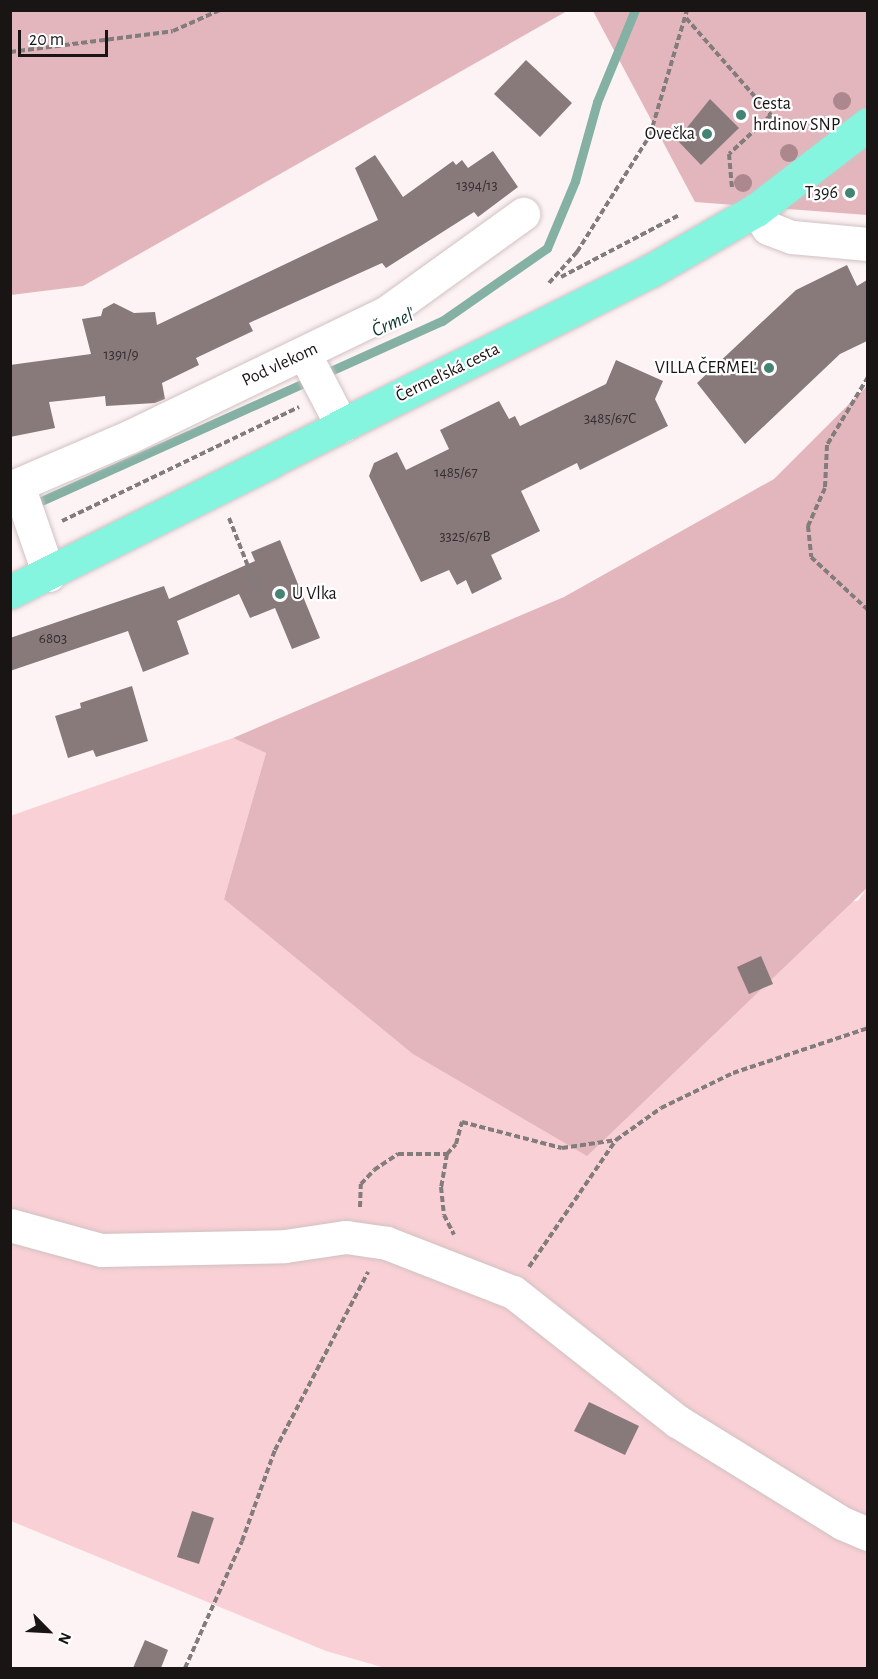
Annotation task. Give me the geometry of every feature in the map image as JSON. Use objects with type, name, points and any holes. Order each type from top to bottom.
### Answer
[{"type":"main road","name":"Čermeľská cesta","points":[[10,592],[49,575],[652,270],[744,201],[867,124]]},
{"type":"street","points":[[744,201],[768,228],[792,237],[867,244]]},
{"type":"street","name":"Pod vlekom","points":[[24,508],[316,376],[387,312],[524,214]]},
{"type":"street","points":[[316,376],[342,426]]},
{"type":"street","points":[[24,508],[49,575]]},
{"type":"street","points":[[10,1225],[101,1250],[285,1246],[346,1237],[380,1242],[513,1292],[677,1421],[842,1523],[867,1534]]},
{"type":"path","points":[[10,52],[173,31],[220,10]]},
{"type":"path","points":[[539,289],[549,284],[577,252],[650,135],[688,10]]},
{"type":"path","points":[[686,17],[771,115],[729,154],[744,201]]},
{"type":"path","points":[[24,508],[316,376]]},
{"type":"path","points":[[867,377],[827,445],[825,488],[808,526],[811,557],[867,610]]},
{"type":"path","points":[[228,516],[257,590]]},
{"type":"path","points":[[513,1292],[616,1140],[661,1108],[733,1074],[867,1028]]},
{"type":"path","points":[[471,1278],[444,1215],[441,1187],[447,1154],[456,1144],[462,1122],[562,1148],[616,1140]]},
{"type":"path","points":[[185,1668],[242,1541],[275,1450],[380,1242],[360,1207],[362,1184],[374,1170],[398,1154],[447,1154]]},
{"type":"shaded area","points":[[10,11],[567,11],[83,286],[11,295]]},
{"type":"shaded area","points":[[593,11],[867,11],[867,215],[695,202]]},
{"type":"shaded area","points":[[867,386],[867,888],[587,1156],[413,1054],[224,899],[266,753],[233,738],[564,597],[774,479]]},
{"type":"shaded area","points":[[233,738],[266,753],[224,899],[858,901],[867,888],[867,1668],[385,1668],[326,1651],[11,1521],[10,816]]},
{"type":"building","points":[[526,60],[572,103],[540,137],[494,94]]},
{"type":"building","name":"Ovečka","points":[[710,99],[739,128],[701,165],[677,140]]},
{"type":"building","points":[[493,151],[518,187],[478,217],[474,212],[386,268],[382,263],[249,323],[253,331],[196,358],[199,365],[162,383],[165,399],[155,403],[106,406],[105,396],[49,402],[55,428],[10,437],[10,365],[91,354],[82,319],[101,316],[103,309],[114,303],[134,313],[155,312],[157,325],[378,220],[355,168],[375,155],[403,197],[453,161],[456,165],[462,160],[468,168]]},
{"type":"building","name":"VILLA ČERMEĽ","points":[[847,265],[857,286],[867,280],[867,341],[840,354],[745,444],[697,383],[796,290]]},
{"type":"building","points":[[616,360],[663,381],[655,399],[668,426],[580,470],[577,463],[521,491],[540,531],[491,555],[502,579],[472,594],[466,580],[457,585],[449,570],[421,582],[369,476],[374,463],[397,452],[406,470],[449,449],[440,430],[499,401],[509,419],[515,416],[520,426],[606,384]]},
{"type":"building","points":[[280,540],[320,638],[292,649],[275,608],[250,618],[239,594],[177,621],[189,654],[143,672],[128,631],[10,671],[10,638],[164,586],[169,599],[255,561],[251,552]]},
{"type":"building","points":[[132,686],[148,741],[96,757],[93,750],[68,758],[55,716],[81,708],[80,703]]},
{"type":"building","points":[[761,956],[773,984],[749,994],[737,967]]},
{"type":"building","points":[[589,1402],[639,1426],[625,1455],[574,1431]]},
{"type":"building","points":[[192,1511],[214,1518],[199,1564],[177,1557]]},
{"type":"building","points":[[145,1640],[168,1650],[161,1668],[133,1668]]},
{"type":"waterway","name":"Črmeľ","points":[[10,515],[442,321],[547,248],[575,181],[597,102],[635,10]]},
{"type":"place","name":"Cesta hrdinov SNP","points":[[741,115]]},
{"type":"place","name":"Ovečka","points":[[707,134]]},
{"type":"place","name":"T396","points":[[850,193]]},
{"type":"place","name":"VILLA ČERMEĽ","points":[[769,368]]},
{"type":"place","name":"U Vlka","points":[[280,594]]}]
